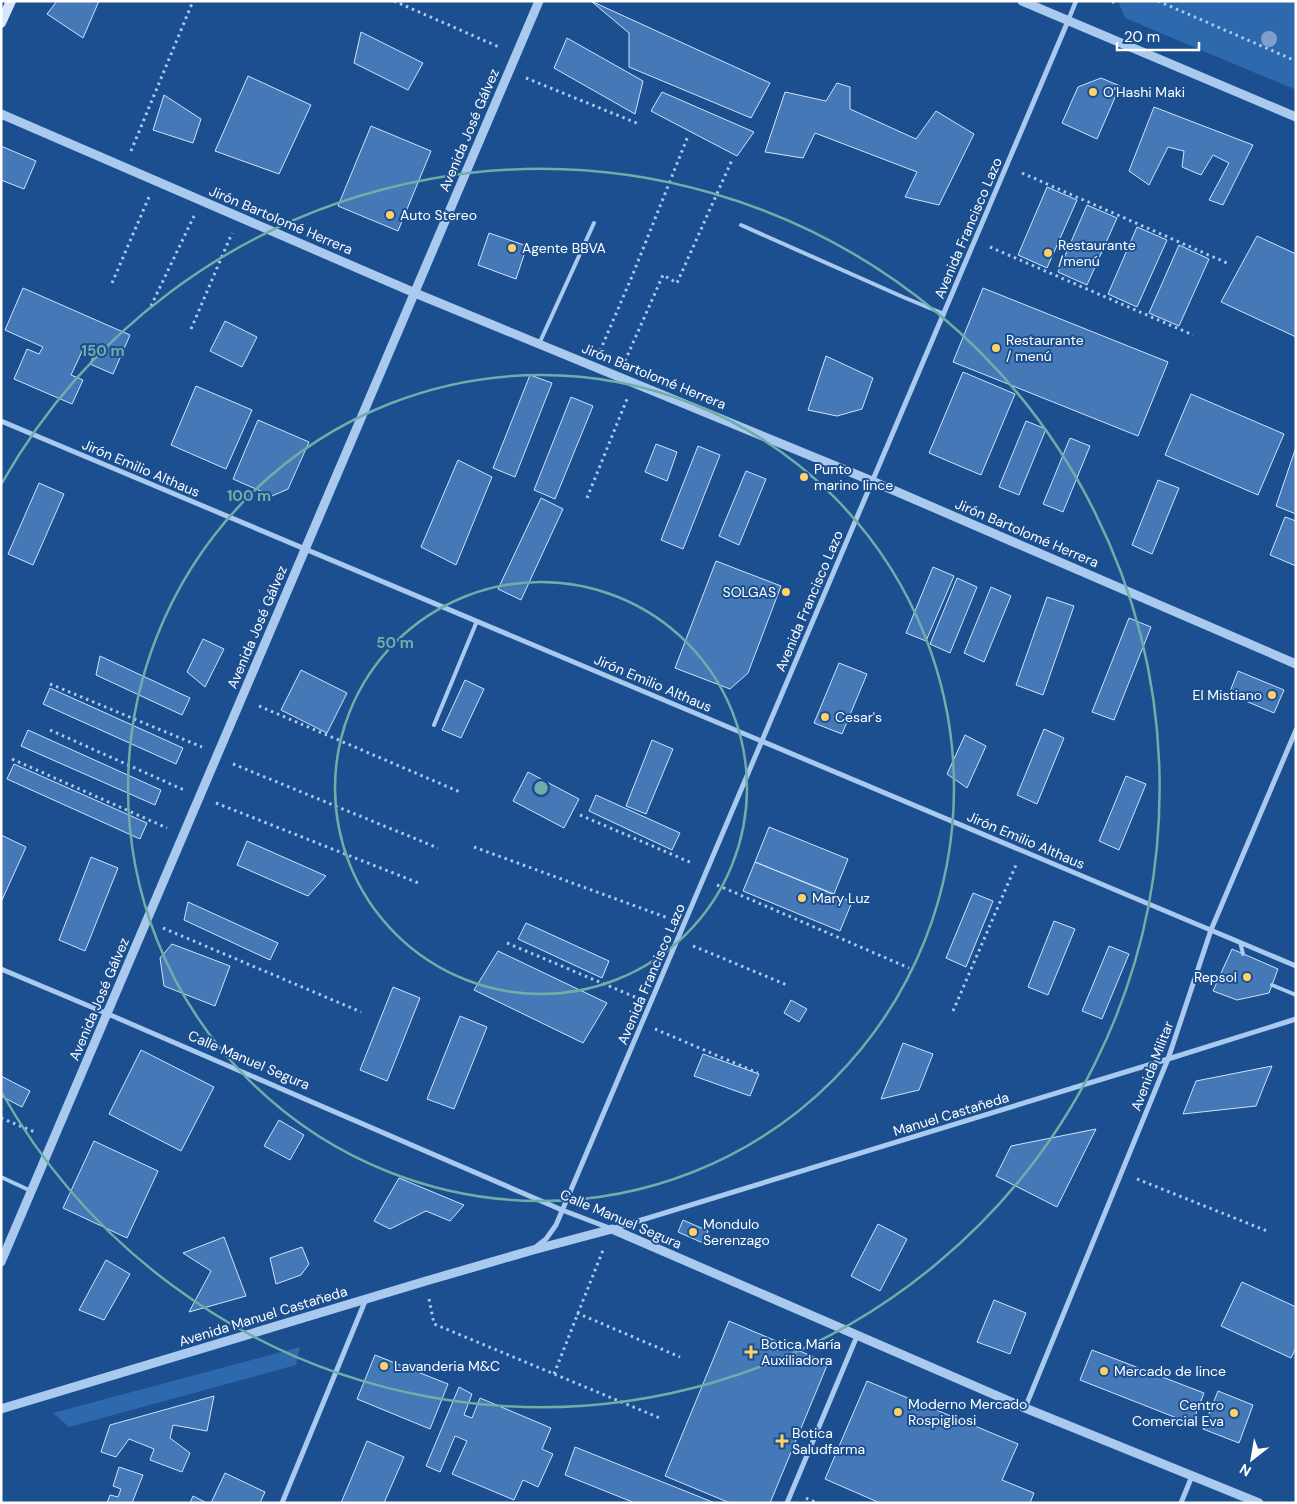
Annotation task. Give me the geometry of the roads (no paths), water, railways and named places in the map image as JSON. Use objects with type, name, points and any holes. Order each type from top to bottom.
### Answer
[{"type":"main road","points":[[1,23],[11,1]]},
{"type":"street","name":"Avenida José Gálvez","points":[[1,1262],[539,1]]},
{"type":"street","points":[[1022,1],[1296,118]]},
{"type":"street","name":"Avenida Francisco Lazo","points":[[562,1210],[1076,1]]},
{"type":"street","name":"Jirón Bartolomé Herrera","points":[[1,114],[415,293],[872,481],[1296,664]]},
{"type":"street","name":"Jirón Emilio Althaus","points":[[1,421],[1296,966]]},
{"type":"street","name":"Avenida Militar","points":[[1024,1408],[1168,1059],[1211,930],[1296,730]]},
{"type":"street","name":"Calle Manuel Segura","points":[[1,969],[562,1210],[612,1229],[1024,1408],[1259,1503]]},
{"type":"street","name":"Manuel Castañeda","points":[[612,1229],[1296,1019]]},
{"type":"street","name":"Avenida Manuel Castañeda","points":[[533,1250],[546,1239],[556,1225],[562,1210]]},
{"type":"street","name":"Avenida Manuel Castañeda","points":[[1,1409],[426,1281],[612,1229]]},
{"type":"street","points":[[282,1503],[366,1299]]},
{"type":"street","points":[[787,1503],[857,1336]]},
{"type":"street","points":[[1,1416],[28,1401]]},
{"type":"street","points":[[1181,1503],[1192,1476]]},
{"type":"lane","points":[[539,344],[594,223]]},
{"type":"lane","points":[[741,225],[903,298],[944,314]]},
{"type":"lane","points":[[434,725],[477,622]]},
{"type":"lane","points":[[1240,942],[1243,954]]},
{"type":"lane","points":[[1272,984],[1296,995]]},
{"type":"lane","points":[[1,1177],[32,1191]]},
{"type":"place","name":"O'Hashi Maki","points":[[1093,92]]},
{"type":"place","name":"Auto Stereo","points":[[390,215]]},
{"type":"place","name":"Agente BBVA","points":[[512,248]]},
{"type":"place","name":"Restaurante /menú","points":[[1048,253]]},
{"type":"place","name":"Restaurante / menú","points":[[996,348]]},
{"type":"place","name":"Punto marino lince","points":[[804,477]]},
{"type":"place","name":"SOLGAS","points":[[786,592]]},
{"type":"place","name":"El Mistiano","points":[[1272,695]]},
{"type":"place","name":"Cesar's","points":[[825,717]]},
{"type":"place","name":"Mary Luz","points":[[802,898]]},
{"type":"place","name":"Repsol","points":[[1247,977]]},
{"type":"place","name":"Mondulo Serenzago","points":[[693,1232]]},
{"type":"place","name":"Botica María Auxiliadora","points":[[751,1352]]},
{"type":"place","name":"Lavanderia M&C","points":[[384,1366]]},
{"type":"place","name":"Mercado de lince","points":[[1104,1371]]},
{"type":"place","name":"Moderno Mercado Rospigliosi","points":[[898,1412]]},
{"type":"place","name":"Centro Comercial Eva","points":[[1234,1413]]},
{"type":"place","name":"Botica Saludfarma","points":[[782,1441]]}]
